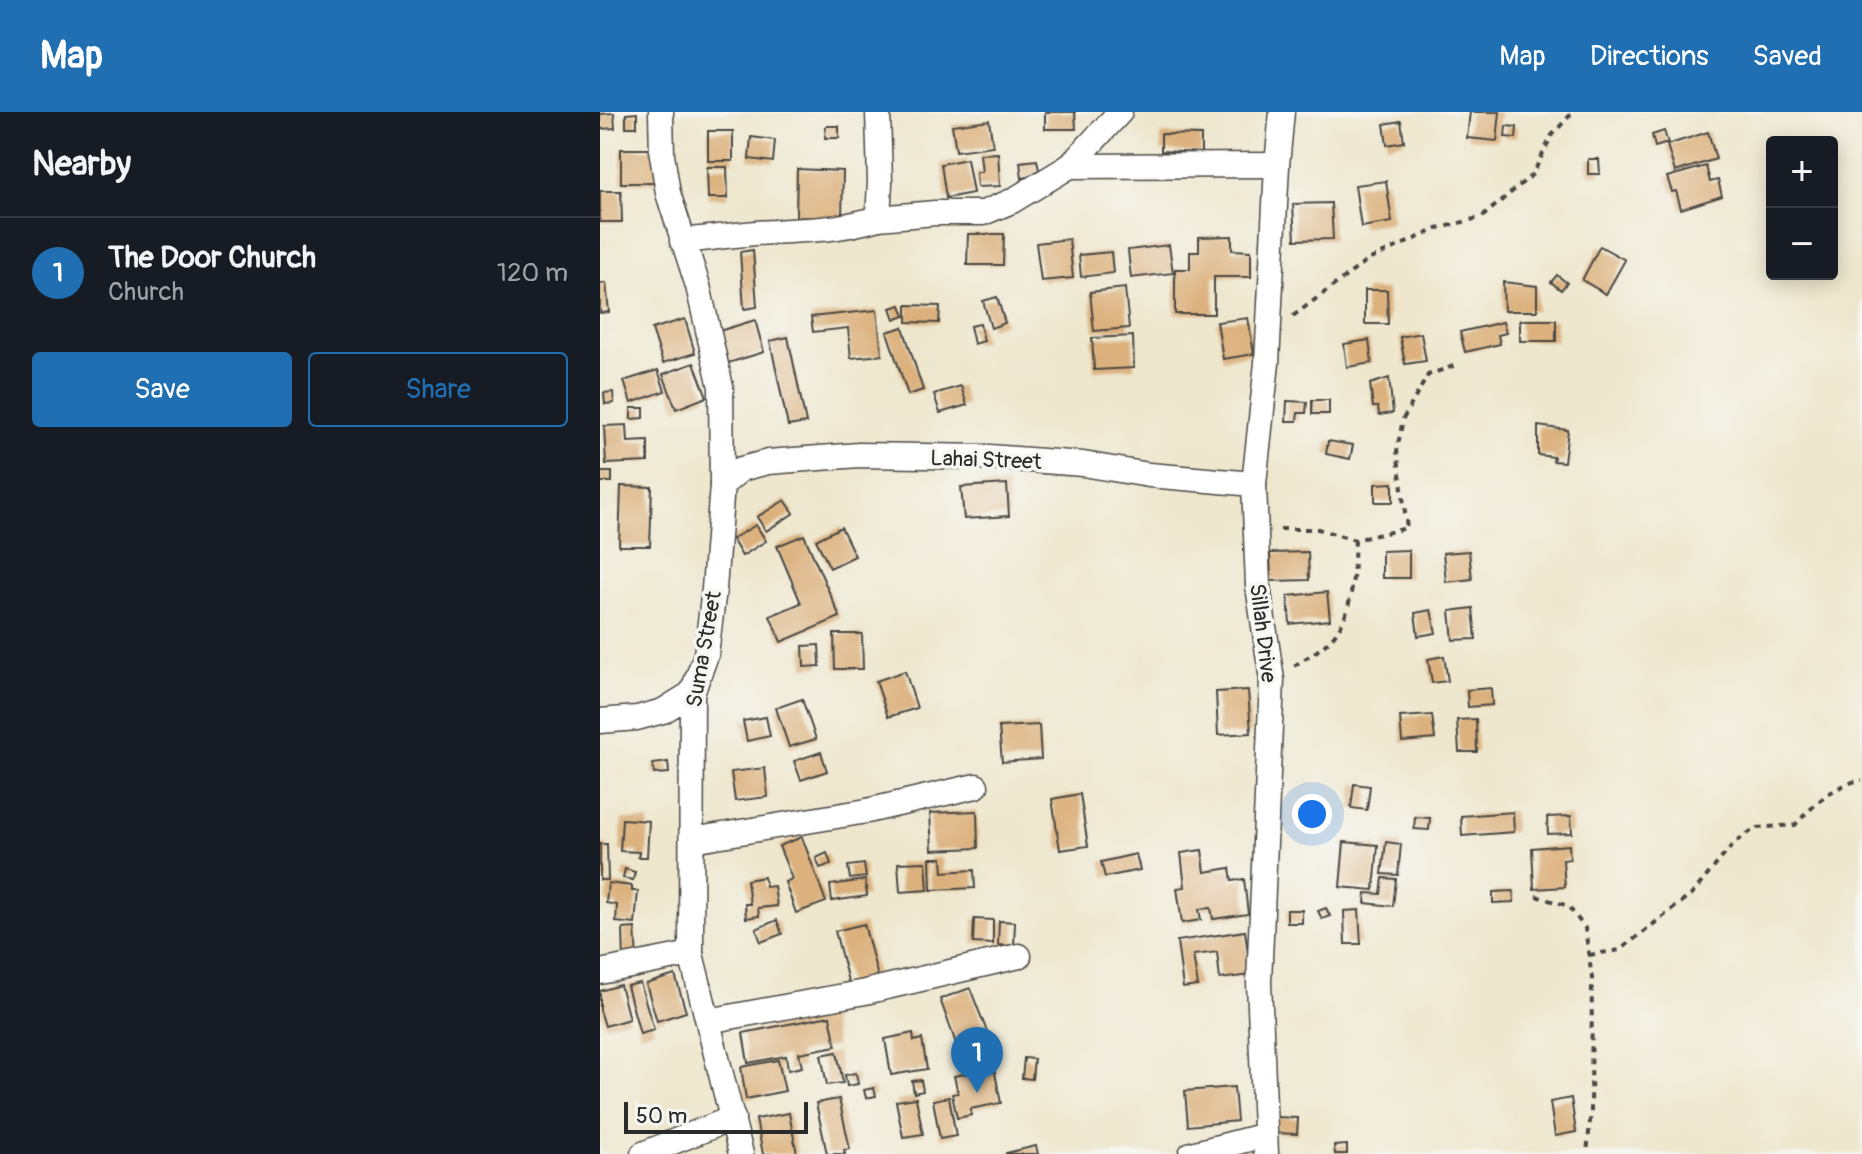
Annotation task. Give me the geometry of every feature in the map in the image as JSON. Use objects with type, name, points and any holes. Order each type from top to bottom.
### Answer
[{"type":"street","name":"Suma Street","points":[[661,112],[662,155],[668,193],[698,286],[721,387],[722,485],[714,589],[706,655],[692,693],[691,954],[741,1154]]},
{"type":"street","points":[[878,112],[878,218]]},
{"type":"street","points":[[682,241],[819,231],[878,218],[983,213],[1012,201],[1070,166],[1120,112]]},
{"type":"street","name":"Sillah Drive","points":[[1266,1144],[1259,982],[1272,680],[1258,586],[1254,484],[1268,334],[1282,112]]},
{"type":"street","points":[[1070,166],[1277,165]]},
{"type":"street","name":"Lahai Street","points":[[722,485],[741,469],[768,462],[859,455],[989,457],[1083,464],[1149,475],[1254,484]]},
{"type":"street","points":[[600,721],[637,718],[663,711],[692,693]]},
{"type":"street","points":[[692,840],[867,811],[976,786]]},
{"type":"street","points":[[600,972],[691,954]]},
{"type":"street","points":[[708,1021],[865,992],[1019,956]]},
{"type":"street","points":[[643,1154],[733,1118]]},
{"type":"street","points":[[1191,1154],[1266,1144]]},
{"type":"path","points":[[1268,334],[1368,260],[1437,229],[1482,217],[1533,174],[1552,135],[1573,112]]},
{"type":"path","points":[[1254,529],[1318,529],[1355,540],[1407,528],[1397,450],[1403,419],[1428,375],[1456,365]]},
{"type":"path","points":[[1272,680],[1319,650],[1333,637],[1351,594],[1355,540]]},
{"type":"path","points":[[1589,955],[1620,950],[1692,894],[1735,842],[1756,828],[1795,825],[1822,797],[1847,783],[1862,780]]},
{"type":"path","points":[[1536,896],[1568,906],[1585,928],[1592,978],[1592,1096],[1587,1154]]},
{"type":"building","points":[[1045,112],[1075,112],[1076,129],[1045,129]]},
{"type":"building","points":[[1470,112],[1500,112],[1497,141],[1467,138]]},
{"type":"building","points":[[614,113],[615,128],[600,129],[600,114]]},
{"type":"building","points":[[637,113],[637,127],[626,127],[626,114]]},
{"type":"building","points":[[989,120],[993,146],[956,151],[952,125]]},
{"type":"building","points":[[1401,121],[1404,142],[1387,145],[1384,124]]},
{"type":"building","points":[[826,126],[839,126],[839,138],[825,138]]},
{"type":"building","points":[[1506,126],[1517,127],[1516,138],[1505,137]]},
{"type":"building","points":[[708,131],[733,131],[733,161],[708,161]]},
{"type":"building","points":[[1664,131],[1668,143],[1655,147],[1652,135]]},
{"type":"building","points":[[1708,132],[1716,159],[1675,172],[1667,145]]},
{"type":"building","points":[[1161,134],[1201,135],[1201,153],[1161,151]]},
{"type":"building","points":[[751,137],[775,140],[773,162],[749,159]]},
{"type":"building","points":[[621,149],[657,149],[657,183],[621,183]]},
{"type":"building","points":[[998,153],[1000,186],[977,187],[976,172],[982,172],[980,154]]},
{"type":"building","points":[[967,159],[973,193],[946,198],[941,164]]},
{"type":"building","points":[[1588,159],[1599,159],[1600,174],[1588,174]]},
{"type":"building","points":[[1037,160],[1040,175],[1022,178],[1020,162]]},
{"type":"building","points":[[1706,166],[1710,182],[1718,180],[1722,196],[1681,209],[1676,191],[1672,192],[1667,177]]},
{"type":"building","points":[[707,167],[727,167],[728,198],[708,198]]},
{"type":"building","points":[[797,169],[843,171],[842,219],[796,217]]},
{"type":"building","points":[[1386,181],[1392,222],[1361,227],[1355,185]]},
{"type":"building","points":[[600,191],[621,191],[622,222],[600,222]]},
{"type":"building","points":[[1331,203],[1333,239],[1295,240],[1293,204]]},
{"type":"building","points":[[968,234],[1004,234],[1003,265],[967,265]]},
{"type":"building","points":[[1232,236],[1232,250],[1251,251],[1251,277],[1214,277],[1214,314],[1175,314],[1175,269],[1190,269],[1190,252],[1199,252],[1199,237]]},
{"type":"building","points":[[1069,239],[1073,278],[1041,281],[1036,243]]},
{"type":"building","points":[[1169,245],[1173,273],[1131,278],[1128,250]]},
{"type":"building","points":[[1600,246],[1625,260],[1606,294],[1582,280]]},
{"type":"building","points":[[753,250],[757,307],[744,309],[740,252]]},
{"type":"building","points":[[1111,252],[1113,273],[1081,277],[1079,255]]},
{"type":"building","points":[[1557,275],[1567,283],[1561,290],[1551,282]]},
{"type":"building","points":[[1503,282],[1537,286],[1537,311],[1504,311]]},
{"type":"building","points":[[606,283],[609,312],[600,313],[600,284]]},
{"type":"building","points":[[1125,288],[1129,328],[1094,331],[1090,292]]},
{"type":"building","points":[[1365,290],[1387,290],[1388,324],[1365,324]]},
{"type":"building","points":[[997,297],[1005,323],[991,328],[983,301]]},
{"type":"building","points":[[901,305],[905,316],[895,319],[891,308]]},
{"type":"building","points":[[907,305],[940,306],[939,323],[907,322]]},
{"type":"building","points":[[877,310],[882,355],[851,358],[848,328],[813,332],[811,317]]},
{"type":"building","points":[[1248,318],[1254,354],[1223,359],[1217,322]]},
{"type":"building","points":[[685,319],[695,353],[663,363],[652,329]]},
{"type":"building","points":[[755,320],[764,352],[725,364],[716,332]]},
{"type":"building","points":[[1520,320],[1556,320],[1556,341],[1520,341]]},
{"type":"building","points":[[1503,322],[1506,333],[1498,335],[1500,344],[1465,352],[1460,332]]},
{"type":"building","points":[[980,324],[984,341],[974,344],[970,326]]},
{"type":"building","points":[[903,327],[923,390],[908,395],[887,332]]},
{"type":"building","points":[[1421,333],[1426,361],[1405,364],[1400,337]]},
{"type":"building","points":[[1133,336],[1134,368],[1094,370],[1092,338]]},
{"type":"building","points":[[788,337],[806,423],[788,426],[770,341]]},
{"type":"building","points":[[1369,340],[1372,363],[1347,367],[1344,344]]},
{"type":"building","points":[[694,363],[707,397],[676,409],[663,374]]},
{"type":"building","points":[[658,370],[665,391],[631,403],[624,381]]},
{"type":"building","points":[[1389,378],[1393,413],[1379,415],[1378,407],[1373,407],[1370,384]]},
{"type":"building","points":[[961,386],[967,405],[940,413],[934,394]]},
{"type":"building","points":[[613,392],[614,403],[605,404],[604,393]]},
{"type":"building","points":[[1312,400],[1329,400],[1329,414],[1312,414]]},
{"type":"building","points":[[1287,401],[1307,402],[1306,413],[1298,413],[1297,421],[1286,421]]},
{"type":"building","points":[[631,408],[644,408],[644,418],[631,419]]},
{"type":"building","points":[[627,425],[628,442],[648,441],[648,462],[606,464],[604,426]]},
{"type":"building","points":[[1538,426],[1568,430],[1564,462],[1538,455]]},
{"type":"building","points":[[1328,441],[1353,445],[1350,459],[1326,454]]},
{"type":"building","points":[[600,472],[612,472],[612,482],[601,482]]},
{"type":"building","points":[[1393,483],[1393,502],[1375,502],[1375,484]]},
{"type":"building","points":[[1007,484],[1009,516],[964,519],[961,487]]},
{"type":"building","points":[[621,486],[652,487],[650,546],[619,546]]},
{"type":"building","points":[[785,500],[794,513],[766,531],[757,517]]},
{"type":"building","points":[[756,525],[766,541],[742,556],[732,539]]},
{"type":"building","points":[[841,527],[855,556],[830,568],[816,540]]},
{"type":"building","points":[[804,535],[840,617],[781,642],[770,616],[801,603],[777,546]]},
{"type":"building","points":[[1409,550],[1409,578],[1382,578],[1382,551]]},
{"type":"building","points":[[1469,551],[1472,579],[1446,582],[1443,553]]},
{"type":"building","points":[[1308,552],[1309,580],[1271,581],[1270,553]]},
{"type":"building","points":[[1327,592],[1330,620],[1290,624],[1288,596]]},
{"type":"building","points":[[1473,608],[1476,639],[1453,640],[1450,611]]},
{"type":"building","points":[[1431,610],[1436,633],[1418,636],[1415,613]]},
{"type":"building","points":[[834,634],[862,634],[863,669],[835,669]]},
{"type":"building","points":[[819,645],[820,666],[804,667],[803,646]]},
{"type":"building","points":[[1444,656],[1448,681],[1432,683],[1428,659]]},
{"type":"building","points":[[905,671],[917,708],[888,717],[876,681]]},
{"type":"building","points":[[1491,688],[1492,705],[1468,707],[1467,690]]},
{"type":"building","points":[[1248,690],[1251,733],[1218,735],[1216,692]]},
{"type":"building","points":[[802,699],[816,739],[789,747],[776,708]]},
{"type":"building","points":[[1432,715],[1435,739],[1402,742],[1400,717]]},
{"type":"building","points":[[766,717],[770,736],[747,741],[743,721]]},
{"type":"building","points":[[1476,719],[1477,752],[1459,752],[1457,720]]},
{"type":"building","points":[[1039,725],[1041,759],[1002,762],[999,727]]},
{"type":"building","points":[[821,752],[827,771],[801,780],[794,761]]},
{"type":"building","points":[[668,762],[669,773],[654,774],[653,764]]},
{"type":"building","points":[[765,768],[768,797],[735,801],[731,772]]},
{"type":"building","points":[[1354,784],[1370,786],[1367,810],[1351,808]]},
{"type":"building","points":[[1080,794],[1088,846],[1060,850],[1052,799]]},
{"type":"building","points":[[977,811],[978,848],[932,850],[930,813]]},
{"type":"building","points":[[1513,812],[1514,832],[1462,836],[1461,816]]},
{"type":"building","points":[[1571,816],[1572,833],[1548,834],[1547,817]]},
{"type":"building","points":[[1415,817],[1430,818],[1429,830],[1414,829]]},
{"type":"building","points":[[622,819],[649,821],[647,857],[638,857],[639,852],[620,851]]},
{"type":"building","points":[[802,837],[826,902],[796,913],[785,882],[792,879],[779,846]]},
{"type":"building","points":[[1344,842],[1378,845],[1374,890],[1340,887]]},
{"type":"building","points":[[1386,842],[1401,844],[1398,875],[1382,874]]},
{"type":"building","points":[[600,844],[607,844],[608,880],[600,880]]},
{"type":"building","points":[[1569,845],[1570,859],[1563,860],[1565,887],[1534,889],[1532,848]]},
{"type":"building","points":[[1202,850],[1205,872],[1230,868],[1232,881],[1244,879],[1248,914],[1213,919],[1211,908],[1199,909],[1201,920],[1182,923],[1177,888],[1185,887],[1181,853]]},
{"type":"building","points":[[827,853],[831,864],[820,868],[816,858]]},
{"type":"building","points":[[1136,854],[1140,870],[1105,877],[1101,862]]},
{"type":"building","points":[[930,858],[942,858],[943,872],[974,870],[975,888],[931,890]]},
{"type":"building","points":[[926,862],[928,890],[900,892],[898,863]]},
{"type":"building","points":[[864,864],[866,877],[850,879],[848,866]]},
{"type":"building","points":[[625,869],[635,872],[633,880],[623,878]]},
{"type":"building","points":[[764,877],[766,887],[774,886],[777,906],[758,908],[759,916],[746,918],[745,904],[750,904],[747,880]]},
{"type":"building","points":[[1383,878],[1396,879],[1393,906],[1365,903],[1366,893],[1381,894]]},
{"type":"building","points":[[865,880],[867,896],[832,901],[830,885]]},
{"type":"building","points":[[608,883],[632,886],[632,891],[638,891],[635,924],[616,922],[617,905],[606,903]]},
{"type":"building","points":[[1513,891],[1514,902],[1493,903],[1493,892]]},
{"type":"building","points":[[1326,908],[1330,916],[1322,919],[1318,911]]},
{"type":"building","points":[[1287,910],[1302,910],[1302,923],[1287,923]]},
{"type":"building","points":[[1359,910],[1361,944],[1345,944],[1344,911]]},
{"type":"building","points":[[974,919],[993,920],[993,944],[973,943]]},
{"type":"building","points":[[777,920],[782,934],[761,942],[756,929]]},
{"type":"building","points":[[999,921],[1015,922],[1014,946],[998,945]]},
{"type":"building","points":[[864,924],[878,977],[849,985],[835,931]]},
{"type":"building","points":[[635,928],[637,960],[624,961],[623,929]]},
{"type":"building","points":[[1245,931],[1251,975],[1220,979],[1217,952],[1193,955],[1198,986],[1183,988],[1177,941]]},
{"type":"building","points":[[675,975],[686,1012],[657,1021],[646,984]]},
{"type":"building","points":[[640,983],[654,1030],[640,1034],[627,986]]},
{"type":"building","points":[[620,985],[629,1019],[605,1026],[600,1010],[600,991]]},
{"type":"building","points":[[970,988],[989,1037],[958,1049],[940,999]]},
{"type":"building","points":[[830,1016],[836,1046],[799,1053],[802,1067],[788,1070],[786,1056],[748,1063],[743,1033]]},
{"type":"building","points":[[913,1033],[914,1041],[922,1039],[927,1069],[891,1075],[885,1039]]},
{"type":"building","points":[[989,1041],[993,1052],[982,1056],[978,1046]]},
{"type":"building","points":[[837,1052],[843,1083],[827,1085],[821,1055]]},
{"type":"building","points":[[1024,1058],[1034,1059],[1032,1079],[1022,1078]]},
{"type":"building","points":[[778,1060],[785,1091],[746,1099],[741,1067]]},
{"type":"building","points":[[994,1068],[1001,1103],[970,1109],[972,1115],[957,1118],[952,1094],[958,1093],[954,1076]]},
{"type":"building","points":[[856,1073],[858,1084],[847,1086],[845,1075]]},
{"type":"building","points":[[921,1080],[923,1091],[914,1093],[912,1081]]},
{"type":"building","points":[[1234,1087],[1237,1121],[1188,1126],[1185,1091]]},
{"type":"building","points":[[874,1088],[876,1096],[866,1098],[864,1090]]},
{"type":"building","points":[[949,1097],[956,1136],[940,1139],[933,1100]]},
{"type":"building","points":[[916,1098],[923,1134],[903,1137],[896,1101]]},
{"type":"building","points":[[1571,1098],[1576,1132],[1555,1136],[1550,1102]]},
{"type":"building","points":[[839,1099],[850,1149],[844,1150],[845,1154],[827,1154],[816,1103]]},
{"type":"building","points":[[789,1113],[797,1154],[763,1154],[756,1119]]},
{"type":"building","points":[[1276,1117],[1298,1118],[1297,1134],[1276,1133]]},
{"type":"building","points":[[1347,1145],[1347,1154],[1335,1154],[1334,1146]]},
{"type":"building","points":[[1036,1146],[1038,1154],[1006,1154],[1006,1153]]},
{"type":"place","name":"The Door Church","points":[[977,1093]]}]
